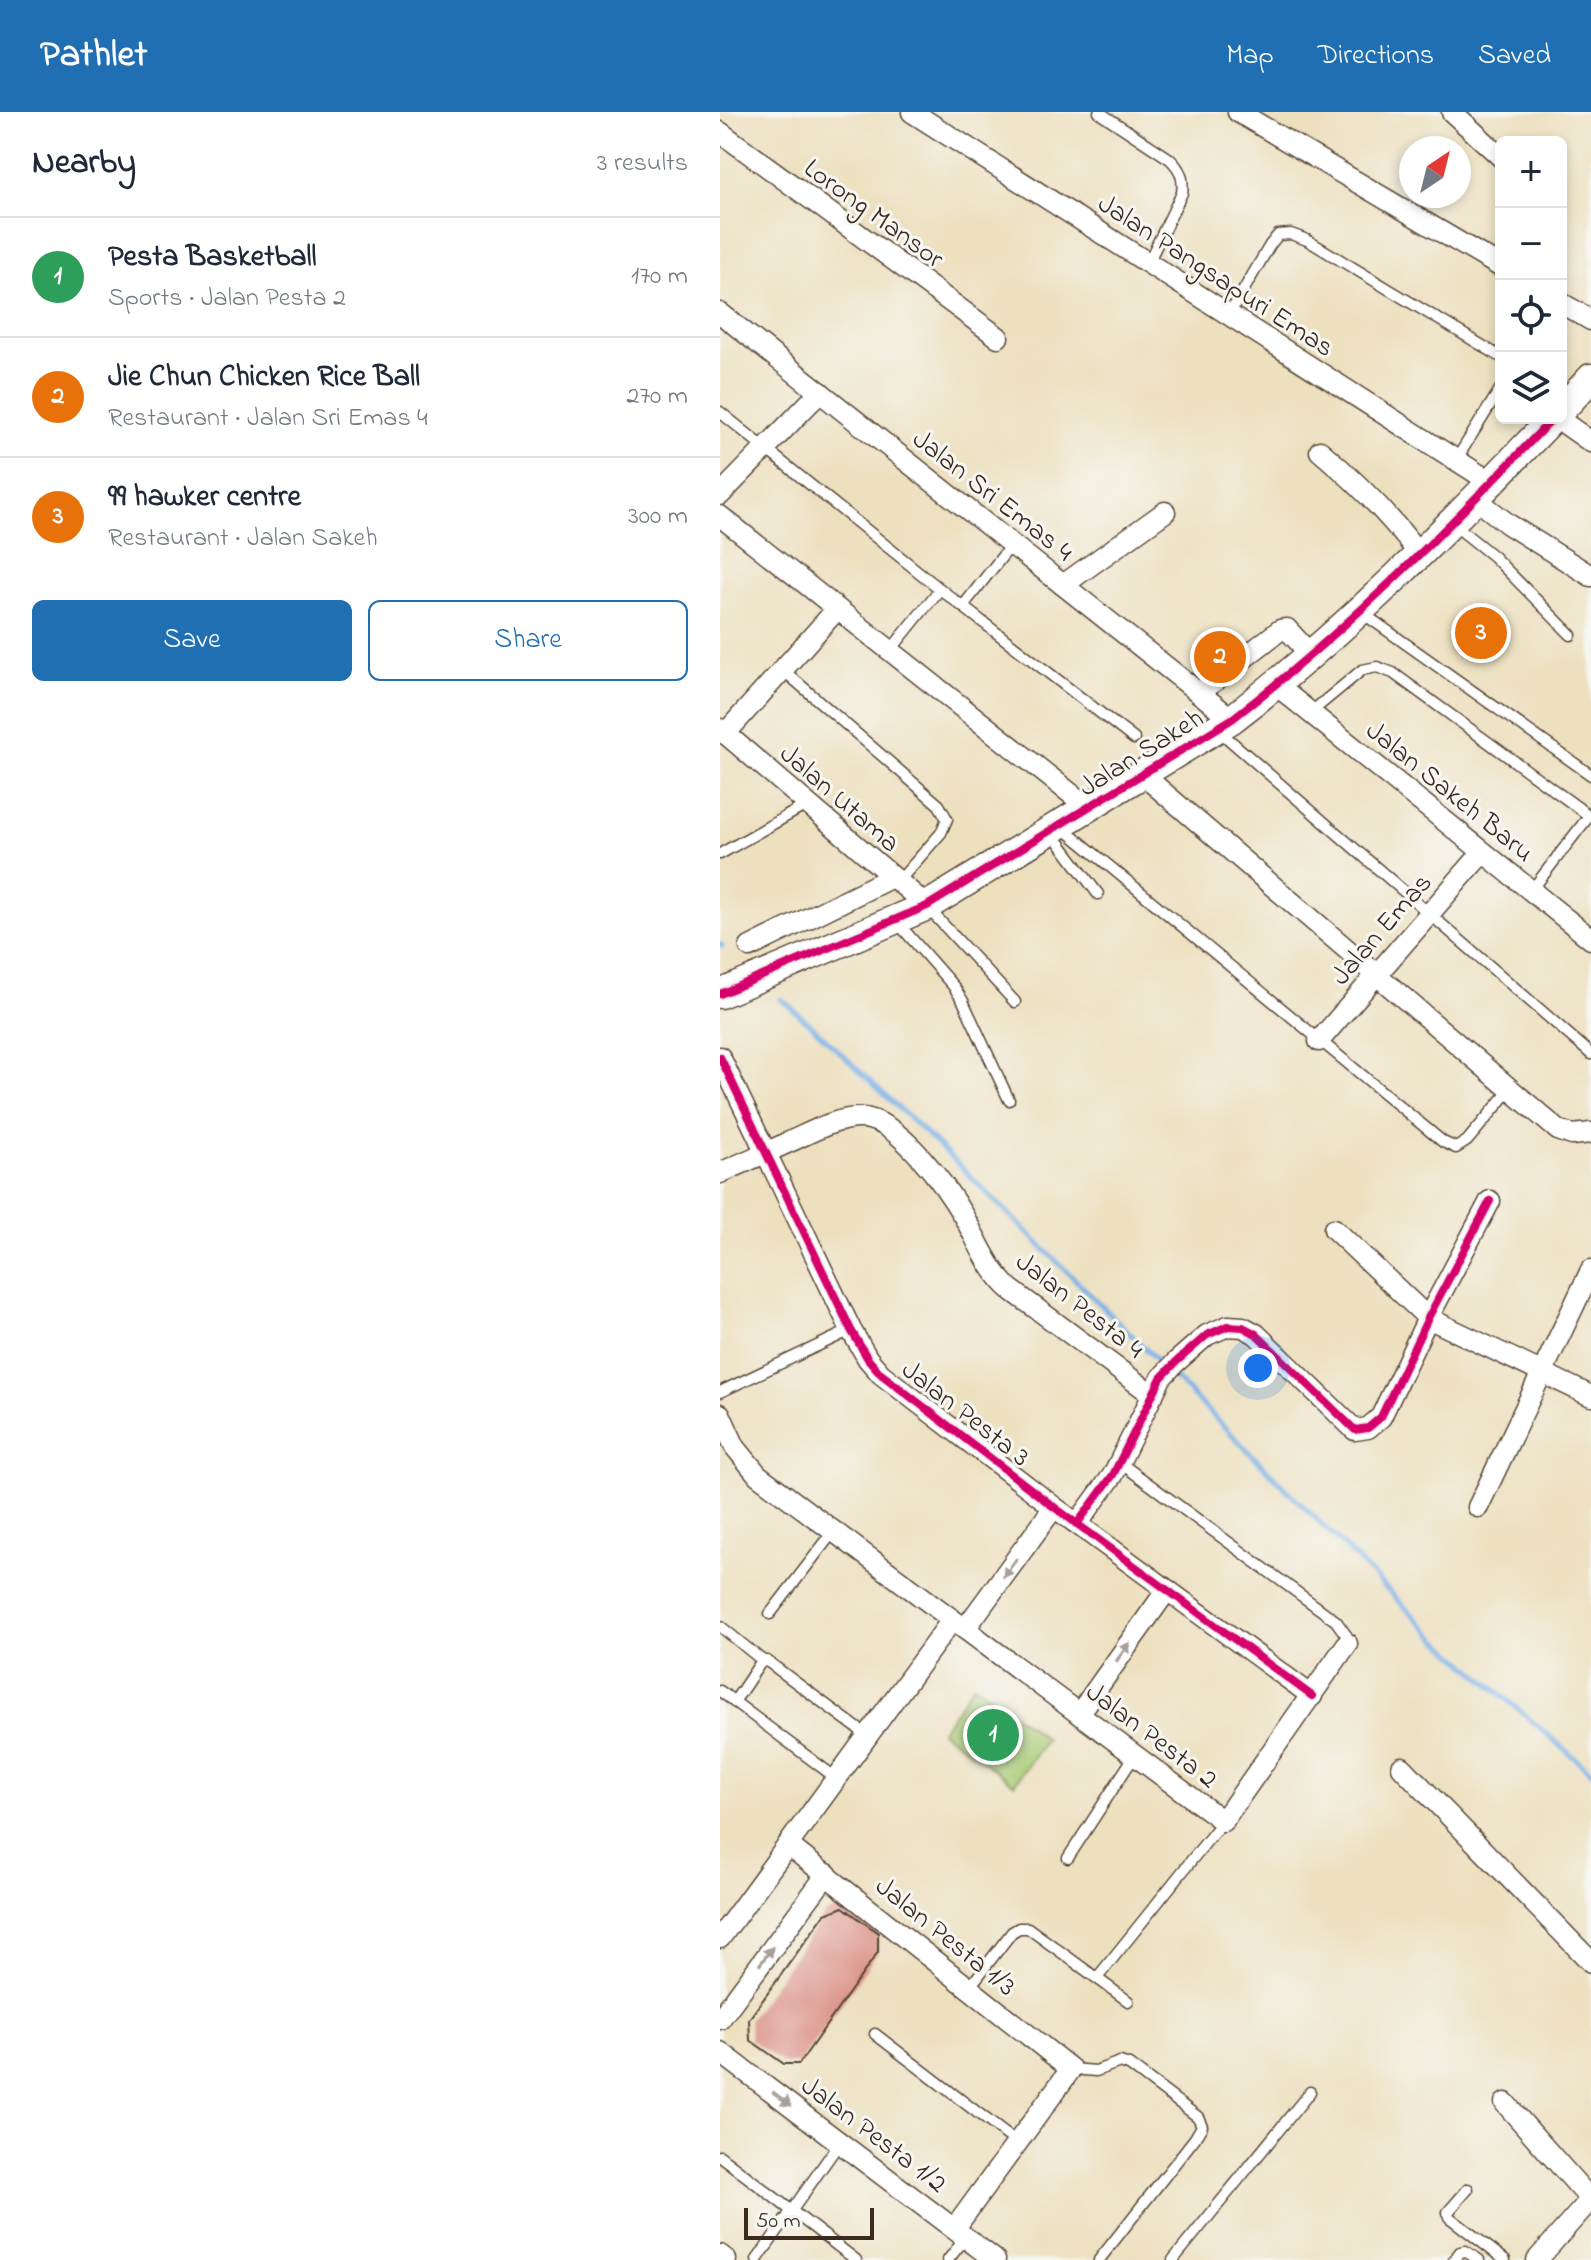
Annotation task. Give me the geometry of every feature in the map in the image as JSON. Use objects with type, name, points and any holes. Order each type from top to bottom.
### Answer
[{"type":"street","name":"Jalan Pangsapuri Emas","points":[[912,112],[1456,460],[1508,524],[1591,576]]},
{"type":"street","points":[[1238,112],[1495,263]]},
{"type":"street","points":[[1452,112],[1495,151]]},
{"type":"street","name":"Lorong Mansor","points":[[720,132],[998,337]]},
{"type":"street","points":[[1567,306],[1591,320]]},
{"type":"street","name":"Jalan Sri Emas 4","points":[[720,313],[1199,693],[1224,724]]},
{"type":"street","points":[[1567,404],[1591,378]]},
{"type":"street","points":[[720,495],[820,392]]},
{"type":"street","name":"Jalan Sakeh","points":[[720,994],[927,906],[1224,724],[1276,685],[1420,555],[1549,424]]},
{"type":"street","points":[[1564,424],[1591,442]]},
{"type":"street","points":[[1320,451],[1354,480],[1420,555]]},
{"type":"street","points":[[1063,585],[1165,512]]},
{"type":"street","name":"Jalan Sakeh","points":[[720,516],[1089,808]]},
{"type":"street","points":[[723,732],[837,609]]},
{"type":"street","points":[[1199,693],[1280,630],[1287,629],[1310,654]]},
{"type":"street","name":"Jalan Sakeh Baru","points":[[1276,685],[1591,939]]},
{"type":"street","name":"Jalan Utama","points":[[723,732],[927,906]]},
{"type":"street","points":[[1143,775],[1558,1130],[1572,1135],[1591,1133]]},
{"type":"street","name":"Jalan Emas","points":[[1319,1041],[1483,852]]},
{"type":"street","points":[[750,947],[895,880]]},
{"type":"street","name":"Jalan Pesta 3","points":[[720,1057],[851,1330],[881,1374],[1054,1507],[1312,1696]]},
{"type":"street","name":"Jalan Pesta 4","points":[[720,1173],[837,1121],[863,1118],[878,1121],[939,1178],[996,1277],[1021,1298],[1157,1386]]},
{"type":"street","points":[[1077,1524],[1113,1475],[1157,1386],[1176,1362],[1207,1335],[1228,1326],[1243,1327],[1256,1334],[1355,1430],[1368,1428],[1381,1417],[1428,1318],[1490,1201]]},
{"type":"street","points":[[1334,1229],[1428,1318],[1591,1396]]},
{"type":"street","points":[[1478,1507],[1591,1270]]},
{"type":"street","name":"Jalan Pesta 2","points":[[720,1414],[727,1450],[1223,1821],[1347,1644]]},
{"type":"street","points":[[720,1938],[868,1736],[1054,1507]]},
{"type":"street","points":[[1079,1714],[1167,1590]]},
{"type":"street","points":[[1402,1767],[1591,1962]]},
{"type":"street","name":"Jalan Pesta 1/3","points":[[788,1845],[1071,2069]]},
{"type":"street","points":[[720,2019],[827,1874]]},
{"type":"street","name":"Jalan Pesta 1/2","points":[[720,2052],[995,2260]]},
{"type":"street","points":[[960,2232],[1017,2143],[1071,2069]]},
{"type":"street","points":[[1505,2103],[1591,2199],[1537,2260]]},
{"type":"street","points":[[720,2255],[726,2260]]},
{"type":"lane","points":[[1099,112],[1170,159],[1179,168],[1184,181],[1182,193],[1148,263]]},
{"type":"lane","points":[[1229,315],[1270,245],[1278,235],[1291,234],[1307,240],[1495,353]]},
{"type":"lane","points":[[1456,460],[1495,398]]},
{"type":"lane","points":[[720,412],[940,589],[1134,739]]},
{"type":"lane","points":[[1451,523],[1493,556],[1571,635]]},
{"type":"lane","points":[[963,606],[1012,544]]},
{"type":"lane","points":[[890,651],[940,589]]},
{"type":"lane","points":[[1359,610],[1591,775]]},
{"type":"lane","points":[[1310,713],[1362,670],[1377,667],[1393,673],[1590,817],[1531,891]]},
{"type":"lane","points":[[783,670],[939,805],[947,819],[941,833],[895,880]]},
{"type":"lane","points":[[1224,724],[1430,914],[1591,1054]]},
{"type":"lane","points":[[720,854],[808,804]]},
{"type":"lane","points":[[1056,828],[1098,894]]},
{"type":"lane","points":[[1056,828],[1443,1142],[1456,1148],[1467,1141],[1511,1089]]},
{"type":"lane","points":[[927,906],[1015,1002]]},
{"type":"lane","points":[[896,920],[963,1001],[1009,1100]]},
{"type":"lane","points":[[720,1392],[851,1330]]},
{"type":"lane","points":[[1119,1462],[1336,1621],[1346,1635],[1347,1644]]},
{"type":"lane","points":[[770,1614],[833,1532]]},
{"type":"lane","points":[[720,1626],[763,1661],[868,1736]]},
{"type":"lane","points":[[734,1702],[763,1661]]},
{"type":"lane","points":[[720,1691],[836,1778]]},
{"type":"lane","points":[[1068,1858],[1135,1755]]},
{"type":"lane","points":[[1097,1978],[1223,1821]]},
{"type":"lane","points":[[969,1988],[1012,1932],[1028,1928],[1128,2001]]},
{"type":"lane","points":[[875,2034],[1017,2143]]},
{"type":"lane","points":[[1071,2069],[1096,2071],[1120,2062],[1129,2065],[1198,2117],[1202,2126],[1099,2260]]},
{"type":"lane","points":[[1173,2260],[1310,2092]]},
{"type":"lane","points":[[757,2260],[840,2142]]},
{"type":"lane","points":[[720,2156],[856,2260]]},
{"type":"lane","points":[[1468,2189],[1448,2212],[1449,2217],[1505,2260]]},
{"type":"lane","points":[[948,2260],[960,2232]]},
{"type":"lane","points":[[1454,2260],[1465,2251],[1479,2260]]},
{"type":"green space","points":[[974,1684],[1046,1739],[1014,1784],[941,1731]]},
{"type":"building","points":[[843,1907],[878,1933],[878,1952],[799,2064],[784,2064],[750,2040],[749,2019],[825,1914]]},
{"type":"waterway","points":[[781,999],[963,1169],[1164,1367]]},
{"type":"waterway","points":[[1171,1374],[1438,1640],[1591,1772]]},
{"type":"cycle path","points":[[720,994],[927,906],[1232,719],[1358,613],[1547,424]]},
{"type":"cycle path","points":[[720,1057],[851,1330],[881,1374],[1054,1507],[1312,1696]]},
{"type":"cycle path","points":[[1077,1524],[1113,1475],[1161,1378],[1207,1335],[1228,1326],[1243,1327],[1256,1334],[1355,1430],[1368,1428],[1381,1417],[1428,1318],[1490,1201]]},
{"type":"place","name":"99 hawker centre","points":[[1481,633]]},
{"type":"place","name":"Jie Chun Chicken Rice Ball","points":[[1220,657]]},
{"type":"place","name":"Pesta Basketball","points":[[993,1735]]}]
